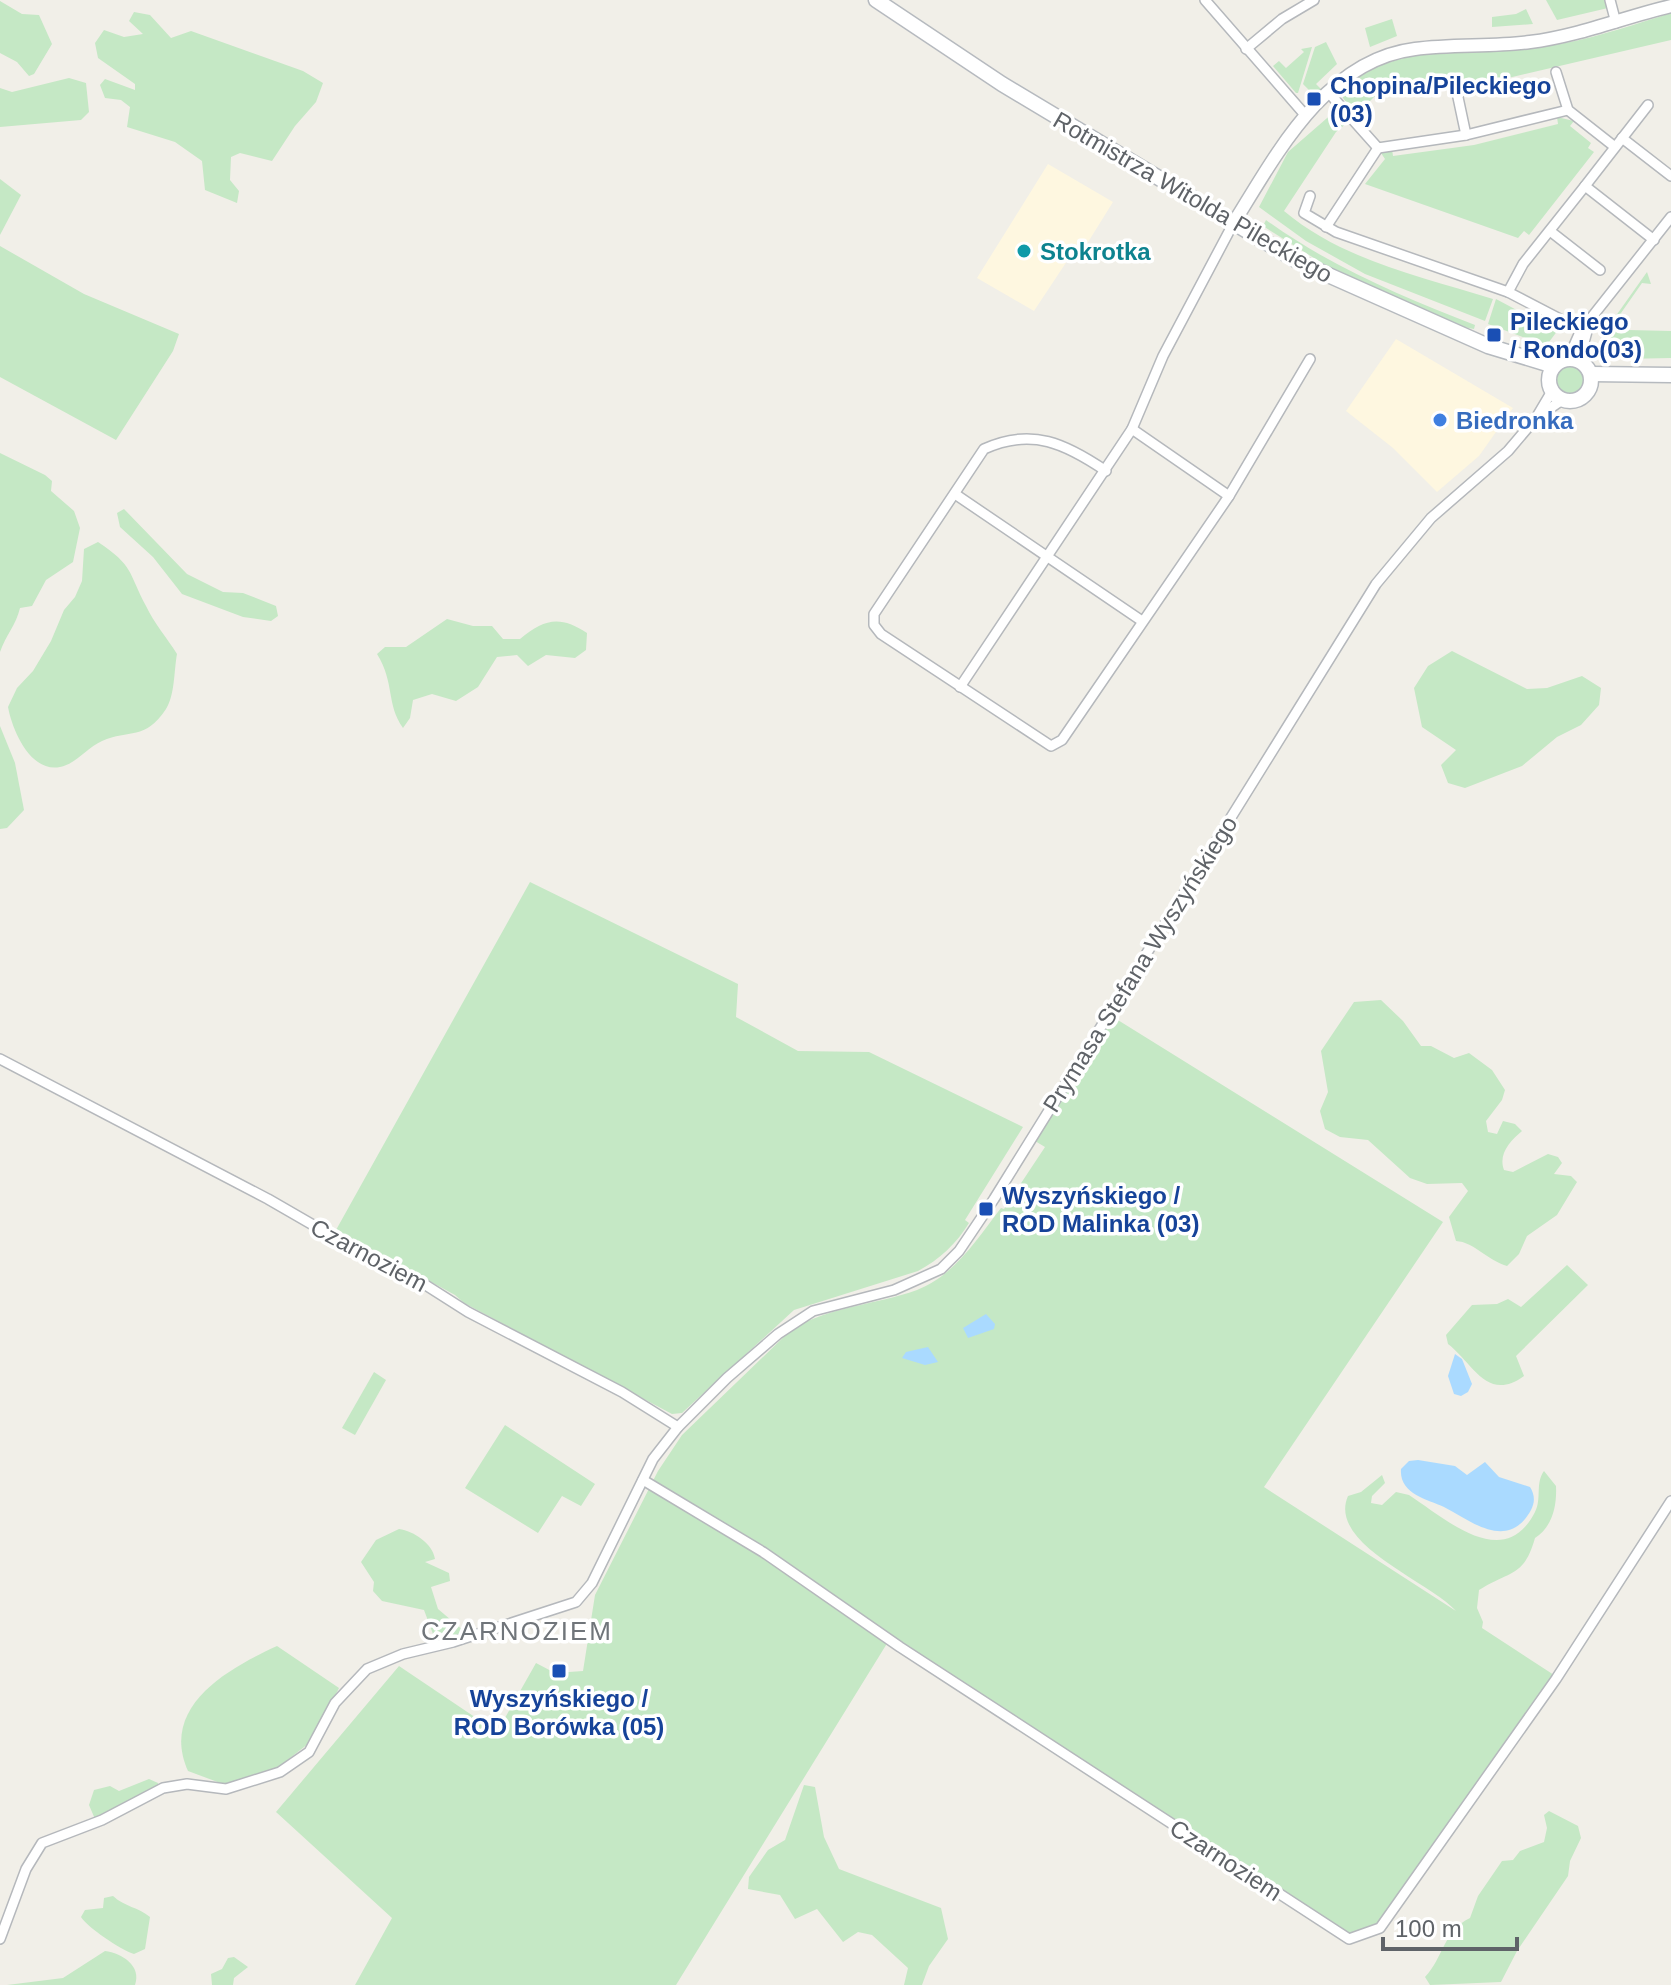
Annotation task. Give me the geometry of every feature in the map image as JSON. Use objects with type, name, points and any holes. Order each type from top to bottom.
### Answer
[{"type":"main road","name":"Rotmistrza Witolda Pileckiego","points":[[876,0],[1002,84],[1233,224],[1331,278],[1527,361],[1554,383]]},
{"type":"main road","points":[[1591,380],[1583,398],[1554,383],[1574,360],[1591,380],[1671,383]]},
{"type":"main road","points":[[1591,380],[1671,375]]},
{"type":"street","points":[[1205,0],[1306,116]]},
{"type":"street","points":[[1246,49],[1282,19],[1314,0]]},
{"type":"street","points":[[1610,0],[1616,23]]},
{"type":"street","points":[[960,687],[1132,429],[1163,356],[1233,224],[1273,159],[1306,116],[1329,93],[1362,67],[1403,51],[1526,43],[1616,23],[1671,6]]},
{"type":"street","points":[[1556,72],[1568,110],[1615,147]]},
{"type":"street","points":[[1456,88],[1466,135]]},
{"type":"street","points":[[1329,93],[1378,148]]},
{"type":"street","points":[[1508,292],[1523,264],[1648,105]]},
{"type":"street","points":[[1326,227],[1378,148],[1466,135],[1568,110]]},
{"type":"street","points":[[1622,138],[1671,176]]},
{"type":"street","points":[[1585,186],[1654,240]]},
{"type":"street","points":[[1310,196],[1304,213],[1326,227],[1508,292],[1560,319]]},
{"type":"street","points":[[1574,360],[1589,324],[1671,217]]},
{"type":"street","points":[[1550,231],[1600,270]]},
{"type":"street","points":[[1106,471],[1066,444],[1008,438],[984,449],[874,614],[874,625],[960,687],[1051,746],[1062,740],[1229,496],[1310,359]]},
{"type":"street","name":"Prymasa Stefana Wyszyńskiego","points":[[678,1427],[727,1378],[800,1318],[813,1311],[913,1283],[941,1269],[959,1251],[1376,584],[1431,518],[1508,451],[1536,418],[1554,383]]},
{"type":"street","points":[[1132,429],[1229,496]]},
{"type":"street","points":[[955,494],[1142,621]]},
{"type":"street","name":"Czarnoziem","points":[[0,1059],[268,1199],[391,1270],[424,1284],[468,1312],[622,1392],[678,1427]]},
{"type":"street","points":[[0,1939],[26,1869],[42,1843],[102,1820],[163,1788],[187,1784],[226,1789],[280,1772],[309,1752],[335,1703],[367,1669],[403,1654],[453,1642],[576,1602],[592,1583],[653,1459],[678,1427]]},
{"type":"street","name":"Czarnoziem","points":[[643,1480],[763,1552],[900,1647],[1349,1939],[1380,1928],[1556,1679],[1671,1501]]},
{"type":"shaded area","points":[[1048,164],[1113,202],[1085,247],[1075,249],[1034,311],[977,278]]},
{"type":"shaded area","points":[[1396,339],[1513,408],[1479,456],[1437,492],[1393,448],[1346,411]]},
{"type":"green space","points":[[1546,0],[1607,0],[1608,8],[1557,20]]},
{"type":"green space","points":[[0,1],[22,14],[39,15],[52,44],[34,74],[29,76],[17,62],[0,53]]},
{"type":"green space","points":[[1526,9],[1533,24],[1492,27],[1492,17],[1516,14]]},
{"type":"green space","points":[[134,12],[150,15],[171,38],[191,31],[303,71],[323,83],[316,102],[295,126],[272,161],[240,153],[231,157],[230,180],[239,191],[237,203],[205,190],[202,161],[175,142],[127,127],[130,107],[121,100],[105,98],[100,85],[105,79],[135,90],[135,84],[98,58],[95,43],[104,30],[124,37],[143,34],[129,21]]},
{"type":"green space","points":[[1671,13],[1671,40],[1491,82],[1451,82],[1386,92],[1374,97],[1356,115],[1343,98],[1343,92],[1364,74],[1417,55],[1565,43]]},
{"type":"green space","points":[[1392,19],[1397,36],[1370,47],[1365,28]]},
{"type":"green space","points":[[1326,42],[1337,64],[1316,84],[1321,89],[1316,97],[1303,84],[1315,47]]},
{"type":"green space","points":[[1312,47],[1296,93],[1273,66],[1279,61],[1286,68],[1304,52],[1301,49]]},
{"type":"green space","points":[[69,78],[86,83],[89,112],[81,120],[0,127],[0,88],[12,92]]},
{"type":"green space","points":[[1334,112],[1348,122],[1336,132],[1284,211],[1307,228],[1357,255],[1493,299],[1485,321],[1365,274],[1306,241],[1259,207],[1288,152]]},
{"type":"green space","points":[[1557,117],[1574,121],[1570,126],[1591,143],[1588,148],[1594,152],[1529,235],[1524,231],[1518,238],[1365,184],[1385,159],[1381,153],[1392,149],[1393,156],[1474,145],[1558,124]]},
{"type":"green space","points":[[0,179],[21,195],[0,235]]},
{"type":"green space","points":[[1266,220],[1341,266],[1475,325],[1474,329],[1458,326],[1333,270],[1263,226]]},
{"type":"green space","points":[[0,246],[84,294],[179,334],[173,351],[116,440],[0,377]]},
{"type":"green space","points":[[1647,272],[1651,284],[1642,283],[1621,313],[1626,317],[1628,330],[1671,331],[1671,358],[1622,359],[1601,350],[1608,327]]},
{"type":"green space","points":[[1496,299],[1547,326],[1561,326],[1549,342],[1541,344],[1488,324]]},
{"type":"green space","points":[[1571,366],[1581,370],[1585,380],[1581,390],[1571,394],[1561,390],[1557,380],[1561,370]]},
{"type":"green space","points":[[0,453],[52,481],[51,491],[74,511],[80,528],[73,562],[46,580],[32,606],[20,608],[0,652]]},
{"type":"green space","points":[[124,509],[187,574],[223,592],[243,593],[276,606],[278,616],[271,621],[243,617],[182,594],[153,557],[120,527],[117,513]]},
{"type":"green space","points":[[98,542],[124,564],[149,612],[177,654],[173,690],[166,709],[151,726],[102,741],[66,765],[49,767],[24,748],[8,707],[17,688],[33,671],[51,641],[64,610],[75,597],[82,581],[84,549]]},
{"type":"green space","points":[[447,619],[473,626],[492,626],[503,639],[520,639],[537,627],[552,622],[569,624],[587,633],[586,650],[575,658],[546,655],[528,666],[517,655],[497,657],[478,687],[456,701],[432,694],[413,700],[410,718],[403,728],[394,710],[386,674],[377,654],[385,647],[406,647]]},
{"type":"green space","points":[[1452,651],[1527,689],[1547,688],[1582,676],[1601,688],[1599,705],[1581,725],[1557,737],[1522,766],[1465,788],[1448,783],[1441,765],[1456,750],[1422,727],[1414,688],[1428,666]]},
{"type":"green space","points":[[0,726],[15,763],[24,810],[7,828],[0,829]]},
{"type":"green space","points":[[530,882],[738,984],[736,1017],[798,1051],[869,1052],[1023,1127],[965,1220],[969,1223],[959,1237],[940,1256],[918,1271],[794,1310],[682,1413],[672,1414],[464,1303],[455,1295],[336,1230]]},
{"type":"green space","points":[[1381,1000],[1403,1021],[1421,1046],[1431,1046],[1454,1058],[1469,1053],[1492,1070],[1505,1090],[1502,1100],[1486,1121],[1488,1132],[1497,1134],[1503,1121],[1515,1124],[1522,1131],[1504,1153],[1504,1170],[1513,1172],[1548,1154],[1558,1157],[1562,1163],[1554,1174],[1571,1176],[1577,1182],[1557,1215],[1527,1236],[1519,1254],[1507,1266],[1469,1244],[1456,1241],[1449,1217],[1468,1191],[1462,1183],[1427,1184],[1410,1178],[1368,1140],[1340,1137],[1325,1129],[1320,1111],[1328,1092],[1321,1051],[1354,1002]]},
{"type":"green space","points":[[1113,1017],[1443,1222],[1264,1487],[1456,1611],[1366,1546],[1352,1530],[1346,1513],[1348,1496],[1361,1492],[1382,1475],[1385,1483],[1372,1496],[1371,1503],[1382,1505],[1396,1492],[1409,1495],[1457,1527],[1491,1540],[1507,1538],[1522,1530],[1537,1507],[1544,1471],[1556,1486],[1552,1516],[1546,1528],[1535,1538],[1526,1560],[1515,1571],[1479,1590],[1477,1608],[1483,1622],[1482,1628],[1554,1675],[1382,1919],[1374,1927],[1348,1933],[891,1637],[676,1985],[355,1985],[392,1918],[276,1812],[399,1666],[497,1732],[536,1663],[555,1673],[583,1671],[595,1595],[658,1471],[682,1435],[792,1329],[822,1315],[917,1290],[954,1266],[1001,1208],[1004,1209],[1045,1147],[1035,1141]]},
{"type":"green space","points":[[1567,1265],[1588,1285],[1516,1356],[1524,1376],[1511,1383],[1490,1383],[1448,1344],[1446,1335],[1472,1305],[1497,1304],[1508,1299],[1521,1307]]},
{"type":"green space","points":[[374,1372],[386,1380],[355,1435],[342,1428]]},
{"type":"green space","points":[[505,1425],[595,1484],[581,1506],[562,1496],[538,1533],[465,1488]]},
{"type":"green space","points":[[399,1529],[427,1543],[435,1559],[425,1562],[449,1573],[450,1581],[431,1587],[438,1609],[464,1631],[453,1638],[433,1634],[424,1610],[382,1601],[373,1591],[374,1582],[361,1562],[376,1540]]},
{"type":"green space","points":[[277,1646],[339,1688],[313,1740],[276,1769],[223,1784],[188,1771],[182,1748],[183,1727],[191,1709],[220,1678]]},
{"type":"green space","points":[[149,1779],[158,1783],[158,1787],[95,1819],[89,1805],[94,1790],[110,1786],[119,1791]]},
{"type":"green space","points":[[804,1785],[815,1787],[824,1837],[839,1869],[941,1908],[948,1939],[929,1966],[922,1985],[904,1985],[908,1968],[872,1935],[858,1932],[843,1942],[817,1909],[795,1919],[780,1895],[748,1889],[749,1877],[768,1850],[785,1840]]},
{"type":"green space","points":[[1549,1811],[1578,1826],[1581,1838],[1570,1861],[1568,1876],[1517,1951],[1501,1982],[1430,1985],[1425,1977],[1454,1930],[1470,1918],[1478,1896],[1502,1861],[1513,1860],[1520,1851],[1544,1842],[1547,1828],[1544,1815]]},
{"type":"green space","points":[[113,1896],[150,1917],[145,1949],[134,1954],[128,1952],[97,1932],[81,1917],[85,1910],[103,1908],[104,1898]]},
{"type":"green space","points":[[105,1951],[118,1954],[133,1966],[135,1985],[7,1985],[63,1978]]},
{"type":"green space","points":[[234,1957],[248,1967],[234,1978],[233,1985],[212,1985],[211,1974],[222,1969],[228,1958]]},
{"type":"water","points":[[986,1314],[995,1324],[994,1329],[968,1338],[963,1328]]},
{"type":"water","points":[[928,1347],[938,1362],[925,1365],[902,1358],[906,1352]]},
{"type":"water","points":[[1455,1354],[1462,1359],[1472,1384],[1468,1392],[1461,1396],[1454,1394],[1448,1376]]},
{"type":"water","points":[[1409,1461],[1455,1466],[1467,1475],[1485,1462],[1499,1477],[1530,1487],[1534,1496],[1532,1507],[1522,1523],[1512,1529],[1489,1530],[1409,1490],[1404,1484],[1401,1469]]},
{"type":"place","name":"Chopina/Pileckiego (03)","points":[[1314,99]]},
{"type":"place","name":"Stokrotka","points":[[1024,251]]},
{"type":"place","name":"Pileckiego / Rondo(03)","points":[[1494,335]]},
{"type":"place","name":"Biedronka","points":[[1440,420]]},
{"type":"place","name":"Wyszyńskiego / ROD Malinka (03)","points":[[986,1209]]},
{"type":"place","name":"Wyszyńskiego / ROD Borówka (05)","points":[[559,1671]]},
{"type":"district","name":"CZARNOZIEM","points":[[517,1631]]}]
